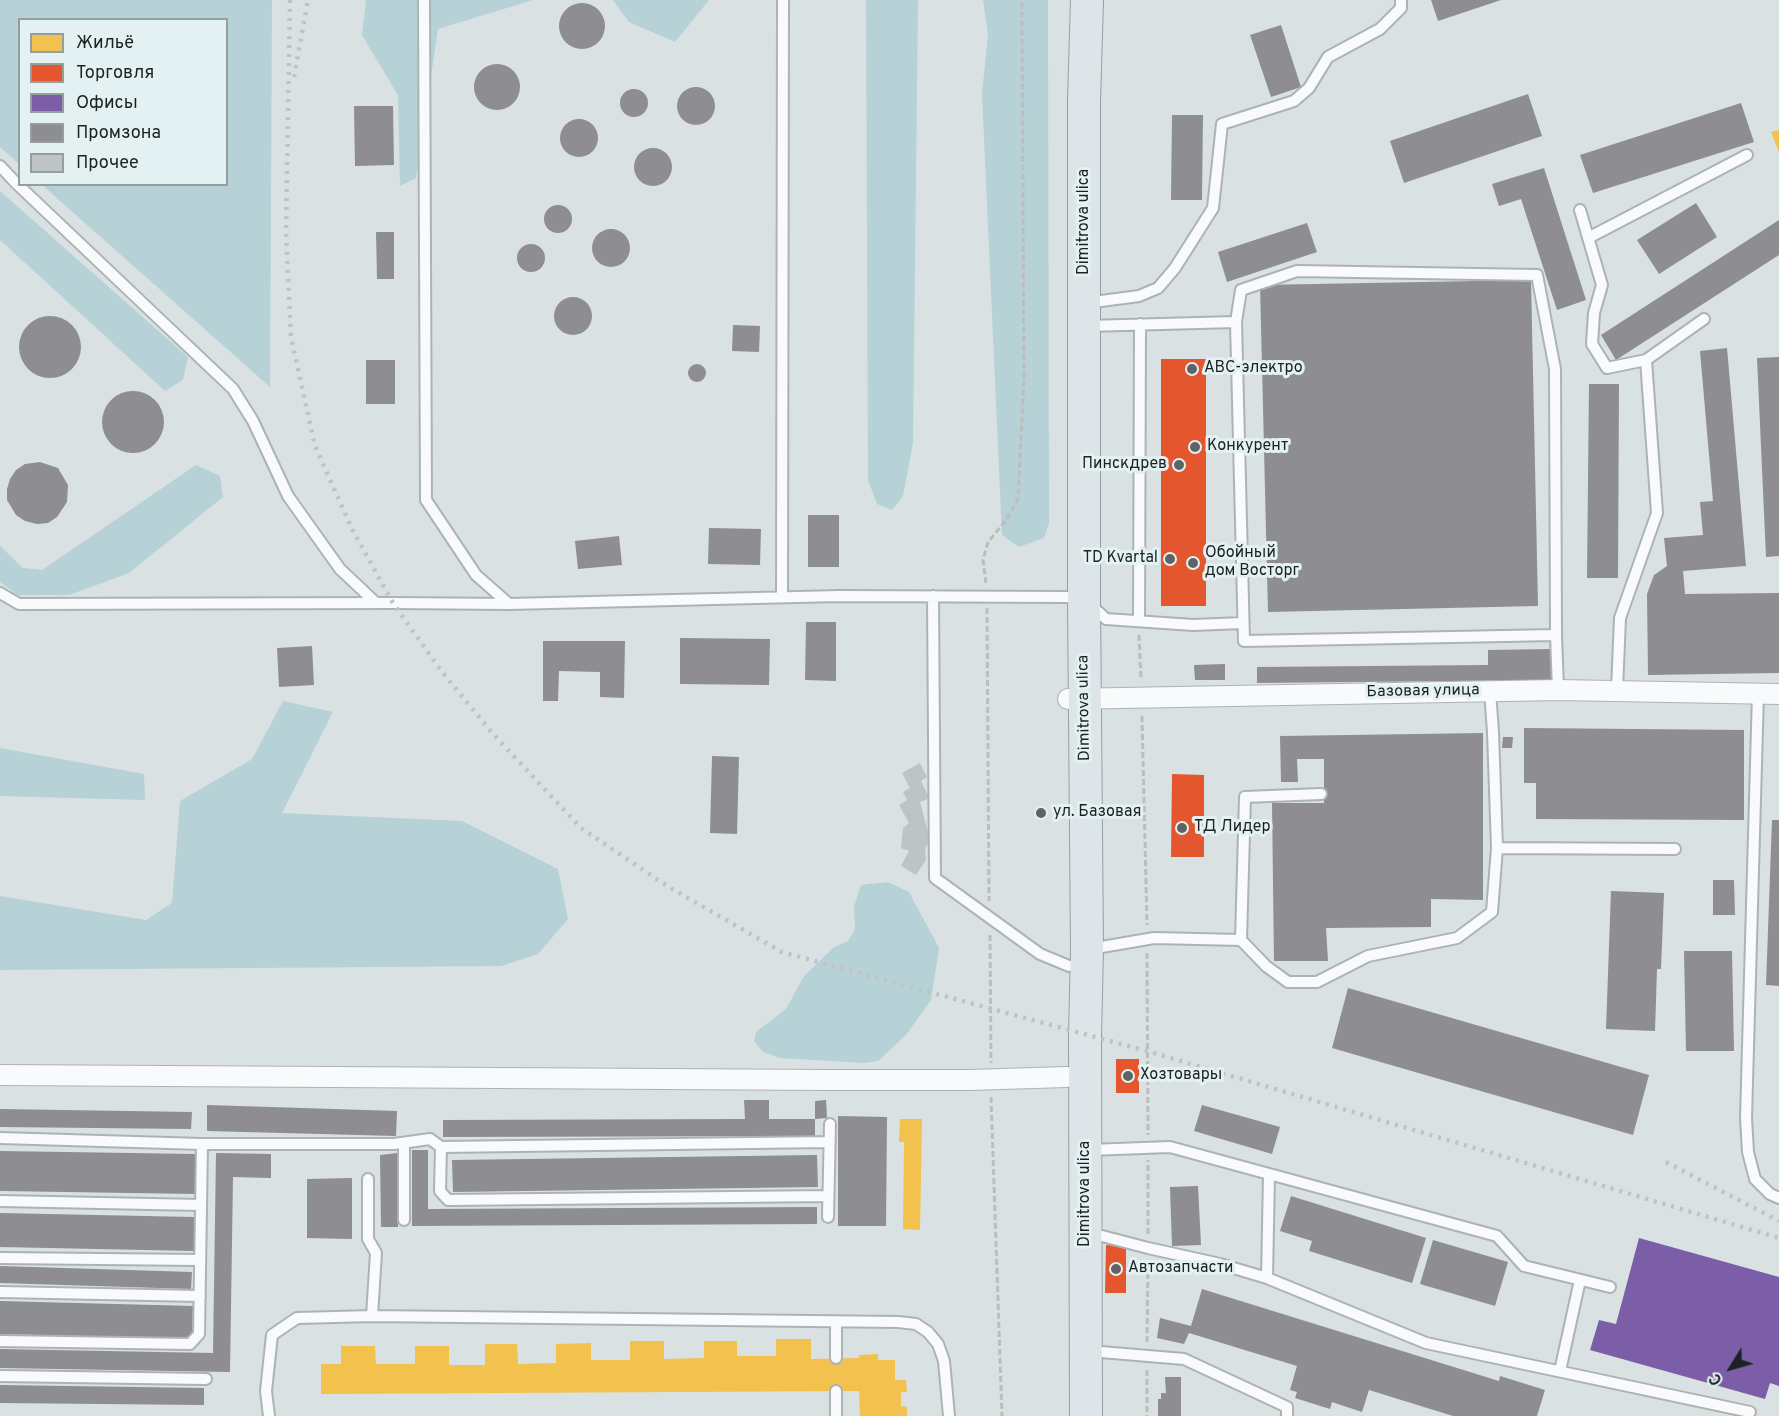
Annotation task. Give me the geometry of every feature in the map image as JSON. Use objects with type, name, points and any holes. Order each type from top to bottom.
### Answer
[{"type":"main road","name":"Dimitrova ulica","points":[[1066,0],[1068,317],[1075,598],[1078,958],[1085,1035],[1087,1150],[1086,1416]]},
{"type":"main road","name":"Dimitrova ulica","points":[[1075,598],[1086,314],[1084,101],[1087,0]]},
{"type":"main road","name":"Dimitrova ulica","points":[[1066,1416],[1067,1077],[1078,958]]},
{"type":"street","name":"Базовая улица","points":[[1076,698],[1558,690],[1779,694]]},
{"type":"street","points":[[0,1076],[829,1080],[1067,1077]]},
{"type":"lane","points":[[424,0],[426,500],[476,575],[509,604]]},
{"type":"lane","points":[[782,597],[783,0]]},
{"type":"lane","points":[[1086,314],[1158,288],[1175,268],[1213,208],[1222,124],[1294,101],[1309,88],[1328,57],[1380,29],[1401,8],[1401,0]]},
{"type":"lane","points":[[1588,238],[1747,155]]},
{"type":"lane","points":[[0,166],[18,185]]},
{"type":"lane","points":[[19,186],[234,388],[288,496],[340,569],[376,603]]},
{"type":"lane","points":[[1580,210],[1602,285],[1594,313],[1592,344],[1607,368],[1646,360],[1704,319]]},
{"type":"lane","points":[[1556,635],[1244,641],[1236,322],[1241,290],[1297,271],[1537,275],[1555,369],[1558,690]]},
{"type":"lane","points":[[1086,314],[1140,324],[1236,322]]},
{"type":"lane","points":[[1139,621],[1140,324]]},
{"type":"lane","points":[[1617,690],[1620,618],[1657,513],[1646,360]]},
{"type":"lane","points":[[0,593],[19,604],[509,604],[782,597],[987,595],[1075,598],[1106,619],[1193,625],[1243,623]]},
{"type":"lane","points":[[933,596],[935,878],[1040,954],[1078,958],[1147,939],[1241,940]]},
{"type":"lane","points":[[1322,794],[1245,797],[1241,940],[1266,966],[1288,982],[1317,982],[1368,956],[1457,938],[1492,912],[1497,848],[1490,691]]},
{"type":"lane","points":[[1758,693],[1747,1107],[1748,1152],[1755,1179],[1770,1194],[1779,1198]]},
{"type":"lane","points":[[1497,848],[1675,849]]},
{"type":"lane","points":[[828,1217],[830,1124]]},
{"type":"lane","points":[[0,1138],[202,1144],[404,1143],[430,1139],[441,1147],[829,1142]]},
{"type":"lane","points":[[404,1143],[404,1220]]},
{"type":"lane","points":[[0,1341],[190,1344],[199,1334],[202,1144]]},
{"type":"lane","points":[[441,1147],[440,1191],[448,1200],[828,1196]]},
{"type":"lane","points":[[1087,1150],[1170,1147],[1497,1236],[1524,1266],[1610,1287]]},
{"type":"lane","points":[[1268,1278],[1269,1174]]},
{"type":"lane","points":[[368,1179],[368,1239],[376,1252],[372,1316]]},
{"type":"lane","points":[[0,1201],[201,1205]]},
{"type":"lane","points":[[1102,1236],[1268,1278],[1426,1343],[1750,1412]]},
{"type":"lane","points":[[0,1258],[200,1260]]},
{"type":"lane","points":[[1560,1371],[1580,1280]]},
{"type":"lane","points":[[0,1292],[200,1296]]},
{"type":"lane","points":[[269,1416],[266,1391],[272,1335],[297,1318],[372,1316],[916,1324],[928,1332],[938,1344],[944,1361],[949,1416]]},
{"type":"lane","points":[[836,1322],[836,1358]]},
{"type":"lane","points":[[1086,1351],[1184,1359],[1287,1407],[1287,1416]]},
{"type":"lane","points":[[0,1376],[206,1379]]},
{"type":"lane","points":[[836,1416],[837,1391]]},
{"type":"path","points":[[1002,1416],[991,1079],[987,595],[983,560],[988,542],[1007,519],[1018,499],[1024,379],[1022,0]]},
{"type":"path","points":[[1139,621],[1147,939],[1148,1416]]},
{"type":"shaded area","points":[[0,0],[272,0],[270,387],[43,186],[228,186],[228,18],[18,18],[18,163],[0,147]]},
{"type":"shaded area","points":[[366,0],[533,0],[438,29],[416,178],[400,186],[398,95],[362,35]]},
{"type":"shaded area","points":[[613,0],[709,0],[675,42],[629,22]]},
{"type":"shaded area","points":[[866,0],[918,0],[913,443],[903,496],[892,510],[877,504],[868,480]]},
{"type":"shaded area","points":[[983,0],[1048,0],[1049,523],[1044,538],[1019,547],[1002,535],[982,93],[988,35]]},
{"type":"shaded area","points":[[0,191],[188,357],[183,380],[165,391],[0,240]]},
{"type":"shaded area","points":[[196,465],[220,476],[223,497],[129,573],[69,595],[18,595],[0,582],[0,546],[23,568],[42,570]]},
{"type":"shaded area","points":[[283,701],[333,712],[282,813],[462,821],[558,869],[568,919],[538,954],[501,966],[0,970],[0,896],[146,920],[172,903],[180,801],[252,759]]},
{"type":"shaded area","points":[[0,748],[144,774],[145,800],[0,796]]},
{"type":"shaded area","points":[[888,882],[909,892],[939,948],[931,1000],[906,1035],[878,1061],[864,1063],[780,1058],[763,1052],[754,1041],[756,1032],[786,1009],[804,976],[834,947],[848,941],[855,929],[854,907],[861,885]]},
{"type":"building: Жильё","points":[[1779,130],[1779,152],[1771,132]]},
{"type":"building: Жильё","points":[[900,1119],[922,1119],[920,1230],[903,1229],[904,1142],[899,1142]]},
{"type":"building: Жильё","points":[[776,1339],[811,1339],[811,1359],[859,1358],[859,1355],[878,1354],[878,1360],[895,1360],[895,1380],[906,1380],[907,1392],[901,1392],[901,1406],[907,1407],[907,1416],[860,1416],[859,1391],[321,1394],[321,1364],[341,1364],[341,1346],[375,1346],[376,1364],[415,1364],[415,1346],[449,1346],[449,1365],[485,1365],[485,1344],[517,1344],[518,1364],[556,1363],[556,1344],[591,1343],[591,1360],[630,1360],[630,1341],[664,1341],[664,1359],[704,1358],[704,1341],[737,1341],[737,1356],[776,1356]]},
{"type":"building: Торговля","points":[[1161,359],[1206,359],[1206,606],[1161,606]]},
{"type":"building: Торговля","points":[[1172,774],[1204,775],[1204,857],[1171,857]]},
{"type":"building: Торговля","name":"Хозтовары","points":[[1116,1059],[1139,1059],[1139,1093],[1116,1093]]},
{"type":"building: Торговля","name":"Автозапчасти","points":[[1106,1245],[1126,1246],[1126,1293],[1105,1293]]},
{"type":"building: Офисы","points":[[1639,1238],[1779,1277],[1779,1386],[1770,1383],[1765,1399],[1590,1350],[1599,1320],[1616,1324]]},
{"type":"building: Промзона","points":[[1431,0],[1501,0],[1438,21]]},
{"type":"building: Промзона","points":[[587,3],[599,9],[604,17],[604,35],[599,43],[591,48],[577,49],[569,46],[562,39],[559,21],[562,13],[569,6]]},
{"type":"building: Промзона","points":[[1281,25],[1301,87],[1271,97],[1250,35]]},
{"type":"building: Промзона","points":[[502,64],[514,70],[519,78],[519,96],[514,104],[506,109],[492,110],[484,107],[477,100],[474,82],[477,74],[484,67]]},
{"type":"building: Промзона","points":[[696,87],[709,93],[715,106],[709,119],[696,125],[683,119],[677,106],[683,93]]},
{"type":"building: Промзона","points":[[634,89],[644,93],[648,103],[644,113],[634,117],[624,113],[620,103],[624,93]]},
{"type":"building: Промзона","points":[[1528,94],[1542,136],[1404,183],[1390,141]]},
{"type":"building: Промзона","points":[[1741,103],[1754,142],[1593,193],[1580,155]]},
{"type":"building: Промзона","points":[[354,106],[393,106],[394,165],[355,166]]},
{"type":"building: Промзона","points":[[1172,115],[1203,115],[1202,200],[1171,200]]},
{"type":"building: Промзона","points":[[579,119],[592,125],[598,138],[592,151],[579,157],[566,151],[560,138],[566,125]]},
{"type":"building: Промзона","points":[[653,148],[667,153],[672,167],[667,181],[653,186],[639,181],[634,167],[639,153]]},
{"type":"building: Промзона","points":[[1544,168],[1586,300],[1557,310],[1521,199],[1499,206],[1492,184]]},
{"type":"building: Промзона","points":[[1696,203],[1717,237],[1659,274],[1637,240]]},
{"type":"building: Промзона","points":[[558,205],[568,209],[572,219],[568,229],[558,233],[548,229],[544,219],[548,209]]},
{"type":"building: Промзона","points":[[1779,220],[1779,255],[1616,360],[1601,335]]},
{"type":"building: Промзона","points":[[1307,223],[1317,252],[1227,282],[1218,252]]},
{"type":"building: Промзона","points":[[611,229],[624,235],[630,248],[624,261],[611,267],[598,261],[592,248],[598,235]]},
{"type":"building: Промзона","points":[[376,232],[394,232],[394,279],[377,279]]},
{"type":"building: Промзона","points":[[531,244],[541,248],[545,258],[541,268],[531,272],[521,268],[517,258],[521,248]]},
{"type":"building: Промзона","points":[[1531,280],[1538,606],[1268,612],[1260,285]]},
{"type":"building: Промзона","points":[[573,297],[586,303],[592,316],[586,329],[573,335],[560,329],[554,316],[560,303]]},
{"type":"building: Промзона","points":[[50,316],[62,318],[72,325],[79,335],[81,347],[79,359],[72,369],[62,376],[50,378],[38,376],[28,369],[21,359],[19,347],[21,335],[28,325],[38,318]]},
{"type":"building: Промзона","points":[[733,325],[760,326],[759,352],[732,351]]},
{"type":"building: Промзона","points":[[1727,348],[1746,566],[1683,571],[1685,594],[1779,593],[1779,673],[1648,675],[1647,594],[1654,575],[1667,566],[1664,538],[1703,535],[1700,502],[1713,501],[1700,351]]},
{"type":"building: Промзона","points":[[1779,357],[1779,556],[1766,557],[1757,358]]},
{"type":"building: Промзона","points":[[366,360],[395,360],[395,404],[366,404]]},
{"type":"building: Промзона","points":[[697,364],[703,367],[706,373],[703,379],[697,382],[691,379],[688,373],[691,367]]},
{"type":"building: Промзона","points":[[1589,384],[1619,384],[1618,578],[1587,578]]},
{"type":"building: Промзона","points":[[133,391],[150,396],[155,400],[159,405],[164,422],[159,439],[155,444],[150,448],[133,453],[116,448],[111,444],[107,439],[102,422],[107,405],[111,400],[116,396]]},
{"type":"building: Промзона","points":[[40,462],[58,468],[68,485],[67,502],[57,517],[48,523],[37,524],[25,521],[16,515],[7,500],[7,489],[16,470],[25,464]]},
{"type":"building: Промзона","points":[[808,515],[839,515],[839,567],[808,567]]},
{"type":"building: Промзона","points":[[709,528],[761,529],[760,565],[708,564]]},
{"type":"building: Промзона","points":[[619,536],[622,565],[578,569],[575,541]]},
{"type":"building: Промзона","points":[[806,622],[836,622],[836,681],[805,680]]},
{"type":"building: Промзона","points":[[680,638],[770,639],[769,685],[680,684]]},
{"type":"building: Промзона","points":[[543,641],[625,641],[624,698],[600,697],[600,672],[559,671],[558,701],[543,701]]},
{"type":"building: Промзона","points":[[312,646],[314,685],[279,687],[277,648]]},
{"type":"building: Промзона","points":[[1551,649],[1552,680],[1257,683],[1257,667],[1488,665],[1488,650]]},
{"type":"building: Промзона","points":[[1225,664],[1225,680],[1195,680],[1194,665]]},
{"type":"building: Промзона","points":[[1524,728],[1744,730],[1744,820],[1536,819],[1536,783],[1524,783]]},
{"type":"building: Промзона","points":[[1483,733],[1483,900],[1431,899],[1431,927],[1326,928],[1328,961],[1274,961],[1272,803],[1324,803],[1324,759],[1297,759],[1298,782],[1281,782],[1280,736]]},
{"type":"building: Промзона","points":[[1503,737],[1513,737],[1512,748],[1502,748]]},
{"type":"building: Промзона","points":[[712,756],[739,757],[737,834],[710,833]]},
{"type":"building: Промзона","points":[[1772,820],[1779,820],[1779,986],[1766,985]]},
{"type":"building: Промзона","points":[[1713,880],[1734,880],[1735,915],[1713,915]]},
{"type":"building: Промзона","points":[[1611,891],[1664,893],[1661,969],[1657,969],[1655,1031],[1606,1029]]},
{"type":"building: Промзона","points":[[1684,951],[1732,951],[1734,1051],[1686,1051]]},
{"type":"building: Промзона","points":[[1348,988],[1649,1075],[1633,1135],[1332,1048]]},
{"type":"building: Промзона","points":[[744,1100],[769,1100],[769,1119],[815,1119],[815,1136],[443,1137],[443,1120],[745,1119]]},
{"type":"building: Промзона","points":[[826,1100],[827,1118],[815,1119],[815,1101]]},
{"type":"building: Промзона","points":[[207,1105],[397,1111],[396,1136],[207,1131]]},
{"type":"building: Промзона","points":[[1202,1105],[1280,1127],[1272,1154],[1194,1131]]},
{"type":"building: Промзона","points":[[0,1109],[192,1112],[191,1129],[0,1127]]},
{"type":"building: Промзона","points":[[838,1116],[887,1117],[886,1226],[838,1226]]},
{"type":"building: Промзона","points":[[412,1150],[428,1150],[428,1209],[817,1207],[817,1224],[412,1226]]},
{"type":"building: Промзона","points":[[0,1151],[195,1154],[195,1194],[0,1191]]},
{"type":"building: Промзона","points":[[216,1153],[271,1154],[271,1178],[233,1177],[230,1372],[0,1368],[0,1349],[213,1353]]},
{"type":"building: Промзона","points":[[398,1153],[398,1227],[381,1227],[380,1155]]},
{"type":"building: Промзона","points":[[817,1155],[818,1187],[453,1192],[452,1160]]},
{"type":"building: Промзона","points":[[352,1178],[352,1239],[307,1238],[307,1179]]},
{"type":"building: Промзона","points":[[1198,1186],[1201,1245],[1172,1246],[1170,1187]]},
{"type":"building: Промзона","points":[[1291,1196],[1426,1238],[1412,1283],[1309,1251],[1312,1241],[1280,1231]]},
{"type":"building: Промзона","points":[[0,1213],[194,1217],[194,1251],[0,1247]]},
{"type":"building: Промзона","points":[[1433,1240],[1508,1262],[1495,1306],[1420,1284]]},
{"type":"building: Промзона","points":[[0,1266],[192,1272],[191,1289],[0,1283]]},
{"type":"building: Промзона","points":[[1202,1289],[1499,1381],[1500,1376],[1545,1390],[1537,1416],[1453,1416],[1369,1390],[1362,1412],[1332,1402],[1330,1409],[1295,1398],[1297,1392],[1290,1390],[1297,1366],[1189,1333],[1184,1344],[1157,1338],[1160,1318],[1191,1326]]},
{"type":"building: Промзона","points":[[0,1301],[193,1306],[192,1339],[0,1334]]},
{"type":"building: Промзона","points":[[1165,1377],[1181,1377],[1181,1416],[1158,1416],[1158,1399],[1161,1399],[1161,1393],[1166,1393]]},
{"type":"building: Промзона","points":[[0,1385],[204,1388],[204,1405],[0,1403]]},
{"type":"building: Прочее","points":[[920,763],[927,777],[921,781],[929,798],[920,802],[930,840],[925,849],[926,860],[916,875],[901,866],[909,851],[901,848],[903,828],[909,823],[899,805],[907,800],[903,792],[910,788],[902,773]]},
{"type":"railway","points":[[290,0],[286,232],[291,337],[315,446],[352,529],[393,603],[442,672],[494,735],[581,828],[667,886],[782,952],[1147,1051],[1779,1238]]},
{"type":"railway","points":[[294,77],[308,0]]},
{"type":"railway","points":[[1666,1162],[1779,1221]]},
{"type":"place","name":"АВС-электро","points":[[1192,369]]},
{"type":"place","name":"Конкурент","points":[[1195,447]]},
{"type":"place","name":"Пинскдрев","points":[[1179,465]]},
{"type":"place","name":"TD Kvartal","points":[[1170,559]]},
{"type":"place","name":"Обойный дом Восторг","points":[[1193,563]]},
{"type":"place","name":"ул. Базовая","points":[[1041,813]]},
{"type":"place","name":"ТД Лидер","points":[[1182,828]]},
{"type":"place","name":"Хозтовары","points":[[1128,1076]]},
{"type":"place","name":"Автозапчасти","points":[[1116,1269]]}]
